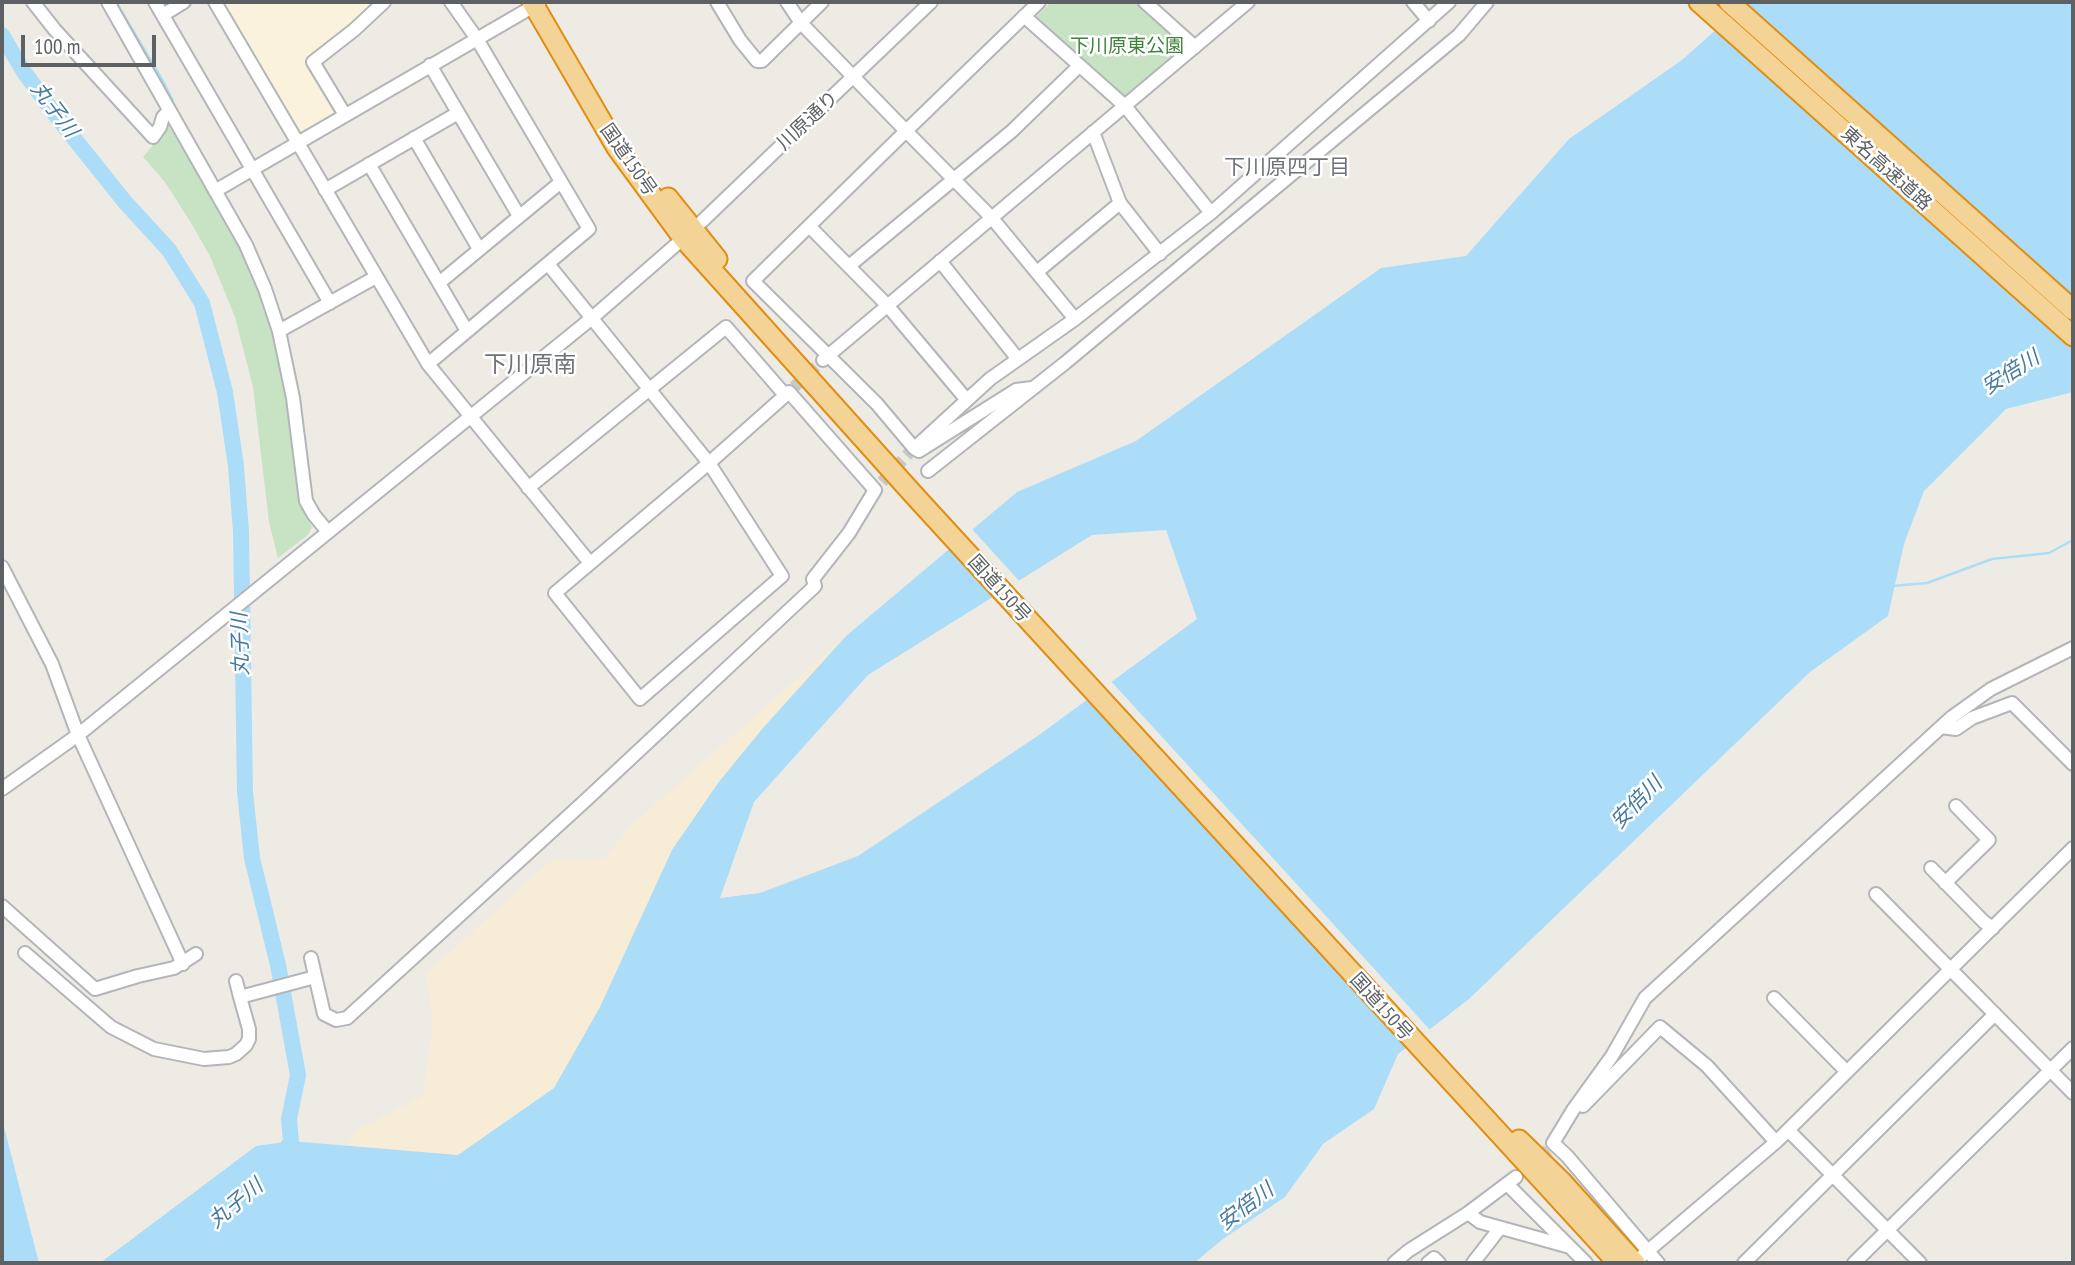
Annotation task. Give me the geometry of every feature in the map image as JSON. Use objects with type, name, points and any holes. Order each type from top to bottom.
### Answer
[{"type":"highway","name":"東名高速道路","points":[[1699,2],[2073,336]]},
{"type":"highway","name":"東名高速道路","points":[[1729,2],[2073,310]]},
{"type":"highway","name":"国道150号","points":[[538,3],[688,234],[921,484],[1511,1140],[1618,1263]]},
{"type":"highway","name":"国道150号","points":[[1511,1140],[1562,1182],[1638,1258]]},
{"type":"highway","name":"国道150号","points":[[1511,1140],[1558,1207],[1609,1263]]},
{"type":"street","points":[[33,2],[153,137],[169,111]]},
{"type":"street","points":[[108,2],[246,245],[265,289],[279,331],[293,398],[306,501],[328,532]]},
{"type":"street","points":[[155,2],[330,303]]},
{"type":"street","points":[[163,15],[184,2]]},
{"type":"street","points":[[215,2],[428,364],[590,563]]},
{"type":"street","points":[[345,115],[313,62],[384,2]]},
{"type":"street","points":[[428,364],[589,229],[477,38],[451,2]]},
{"type":"street","points":[[717,2],[740,40],[757,61],[762,61],[822,2]]},
{"type":"street","points":[[787,2],[801,23],[992,218],[1075,319]]},
{"type":"street","name":"川原通り","points":[[2,789],[78,736],[592,318],[688,234],[931,2]]},
{"type":"street","points":[[1032,388],[1016,390],[919,451],[913,450],[877,404],[825,358],[753,281],[1039,2]]},
{"type":"street","points":[[1145,2],[1195,47]]},
{"type":"street","points":[[1413,2],[1429,21]]},
{"type":"street","points":[[913,450],[966,399],[1212,213],[1449,2]]},
{"type":"street","points":[[921,484],[1032,388],[1459,35],[1487,2]]},
{"type":"street","points":[[215,191],[538,3]]},
{"type":"street","points":[[825,358],[1246,3]]},
{"type":"street","points":[[1024,16],[1125,106],[1212,213]]},
{"type":"street","points":[[430,65],[519,216]]},
{"type":"street","points":[[849,267],[1012,131],[1079,66]]},
{"type":"street","points":[[325,190],[458,113]]},
{"type":"street","points":[[1093,132],[1120,203],[1160,254]]},
{"type":"street","points":[[414,138],[479,249]]},
{"type":"street","points":[[369,164],[467,331]]},
{"type":"street","points":[[439,283],[561,182]]},
{"type":"street","points":[[1037,272],[1120,203]]},
{"type":"street","points":[[809,226],[887,305],[966,399]]},
{"type":"street","points":[[940,261],[1017,359]]},
{"type":"street","points":[[548,264],[709,463],[782,576],[640,699],[555,593],[709,463],[789,391]]},
{"type":"street","points":[[279,331],[376,277]]},
{"type":"street","points":[[311,958],[310,978],[324,1014],[329,1018],[342,1020],[354,1013],[815,586],[813,579],[849,533],[878,486],[726,327],[528,488]]},
{"type":"street","points":[[2,567],[52,664],[78,736],[183,964]]},
{"type":"street","points":[[1658,1263],[1638,1258],[1567,1156],[1551,1147],[1573,1110],[1612,1056],[1645,999],[1941,727],[1991,689],[2073,648]]},
{"type":"street","points":[[1941,727],[1956,729],[1972,718],[2012,703],[2073,764]]},
{"type":"street","points":[[1945,883],[1989,840],[1956,806]]},
{"type":"street","points":[[1638,1258],[1776,1142],[2073,848]]},
{"type":"street","points":[[1931,868],[1993,928]]},
{"type":"street","points":[[1876,894],[2073,1093]]},
{"type":"street","points":[[2,906],[95,989],[174,968],[196,954]]},
{"type":"street","points":[[90,985],[79,985],[27,955],[111,1027],[154,1049],[183,1057],[220,1059],[242,1050],[249,1039],[245,996],[236,981]]},
{"type":"street","points":[[245,996],[310,978]]},
{"type":"street","points":[[1774,998],[1847,1072]]},
{"type":"street","points":[[1744,1263],[1995,1014]]},
{"type":"street","points":[[1573,1110],[1585,1105],[1660,1027],[1707,1066],[1776,1142]]},
{"type":"street","points":[[1854,1263],[2073,1048]]},
{"type":"street","points":[[1788,1130],[1920,1263]]},
{"type":"street","points":[[1394,1263],[1511,1181],[1586,1263]]},
{"type":"street","points":[[1468,1213],[1480,1222],[1570,1247]]},
{"type":"street","points":[[1473,1263],[1500,1228]]},
{"type":"street","points":[[1428,1263],[1434,1258],[1439,1263]]},
{"type":"shaded area","points":[[220,2],[380,2],[307,60],[340,114],[298,139]]},
{"type":"green space","name":"下川原東公園","points":[[1051,2],[1137,2],[1188,48],[1123,99],[1035,18]]},
{"type":"green space","points":[[169,126],[233,232],[262,294],[272,325],[290,415],[300,504],[312,527],[308,535],[278,558],[269,522],[253,387],[235,317],[210,256],[165,182],[143,157]]},
{"type":"sand","points":[[846,636],[763,728],[718,783],[672,850],[600,1007],[554,1088],[458,1155],[348,1146],[356,1131],[423,1096],[433,1023],[426,974],[552,860],[604,859],[632,825]]},
{"type":"water","name":"安倍川","points":[[1747,2],[2073,2],[2073,392],[2006,409],[1924,491],[1904,544],[1888,616],[1810,672],[1469,999],[1398,1054],[1374,1109],[1323,1144],[1285,1197],[1223,1239],[1194,1263],[100,1263],[256,1146],[291,1141],[458,1155],[554,1088],[600,1007],[672,850],[718,783],[763,728],[846,636],[1017,492],[1136,441],[1381,268],[1466,256],[1569,139],[1682,60]],"holes":[[[1166,530],[1197,619],[1039,735],[858,856],[760,893],[720,898],[754,802],[868,675],[1092,535]]]},
{"type":"water","points":[[2,1125],[4,1127],[39,1263],[2,1263]]},
{"type":"pier","points":[[970,527],[1022,584],[997,599],[948,546]]},
{"type":"pier","points":[[1109,679],[1432,1032],[1410,1050],[1086,696]]},
{"type":"waterway","points":[[116,2],[173,101]]},
{"type":"waterway","name":"丸子川","points":[[2,35],[24,72],[57,117],[125,202],[169,250],[202,303],[225,392],[236,466],[241,532],[245,792],[252,858],[278,965],[298,1075],[289,1119],[291,1141],[280,1160]]},
{"type":"waterway","points":[[1892,586],[1927,583],[1992,559],[2049,553],[2073,540]]},
{"type":"tunnel","points":[[794,387],[823,360]]},
{"type":"tunnel","points":[[882,482],[911,451]]},
{"type":"tunnel","points":[[1516,1177],[1548,1150]]},
{"type":"district","name":"下川原四丁目","points":[[1287,168]]},
{"type":"district","name":"下川原南","points":[[530,365]]}]
